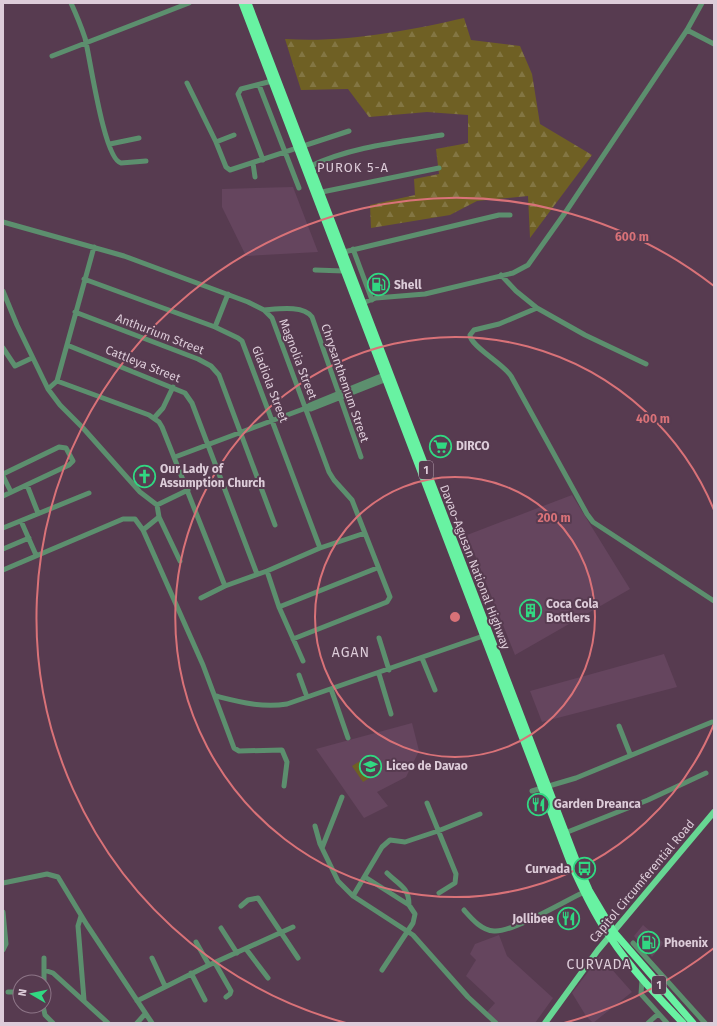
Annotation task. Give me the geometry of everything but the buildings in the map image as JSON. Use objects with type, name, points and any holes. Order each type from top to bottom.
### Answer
[{"type":"highway","name":"Davao-Agusan National Highway","points":[[242,3],[272,81],[322,192],[344,252],[360,304],[584,892],[642,980],[683,1023]]},
{"type":"highway","name":"Davao-Agusan National Highway","points":[[248,3],[301,147],[344,271],[360,304]]},
{"type":"highway","name":"Davao-Agusan National Highway","points":[[544,788],[589,890],[612,935],[693,1023]]},
{"type":"main road","name":"Capitol Circumferential Road","points":[[545,1023],[593,956],[714,812]]},
{"type":"street","points":[[72,3],[86,42],[103,128],[115,159],[118,163],[146,161]]},
{"type":"street","points":[[52,56],[189,3]]},
{"type":"street","points":[[360,304],[392,296],[425,294],[500,275],[521,269],[536,256],[687,30],[702,3]]},
{"type":"street","points":[[687,30],[714,44]]},
{"type":"street","points":[[263,160],[238,94],[241,89],[272,81]]},
{"type":"street","points":[[187,83],[228,169],[234,169],[263,160],[349,131]]},
{"type":"street","points":[[259,85],[299,188]]},
{"type":"street","points":[[216,142],[234,135]]},
{"type":"street","points":[[311,166],[326,158],[350,151],[442,135]]},
{"type":"street","points":[[110,144],[139,138]]},
{"type":"street","points":[[253,163],[255,177]]},
{"type":"street","points":[[322,192],[439,168]]},
{"type":"street","points":[[344,252],[499,214],[510,215]]},
{"type":"street","name":"Magnolia Street","points":[[3,222],[94,247],[228,294],[264,310],[274,324],[329,472],[334,480],[352,500],[377,568],[390,597],[387,602],[293,639]]},
{"type":"street","points":[[48,389],[57,381],[94,247]]},
{"type":"street","points":[[353,249],[372,300]]},
{"type":"street","points":[[315,270],[344,271]]},
{"type":"street","points":[[500,275],[516,291],[537,308],[585,335],[646,364]]},
{"type":"street","name":"Gladiola Street","points":[[84,279],[215,327],[242,341],[320,548]]},
{"type":"street","points":[[3,291],[32,358],[48,389],[60,405],[83,428],[140,492],[157,505],[159,517],[180,562]]},
{"type":"street","points":[[215,327],[228,294]]},
{"type":"street","points":[[537,308],[499,324],[474,330],[470,335],[471,340],[506,369],[511,376],[587,514],[593,522],[714,601]]},
{"type":"street","name":"Chrysanthemum Street","points":[[264,310],[299,310],[309,314],[361,458]]},
{"type":"street","name":"Anthurium Street","points":[[75,312],[198,359],[211,366],[218,375],[275,525]]},
{"type":"street","name":"Cattleya Street","points":[[67,346],[185,393],[189,398],[257,574]]},
{"type":"street","points":[[3,348],[15,366],[32,358]]},
{"type":"street","points":[[175,457],[273,421],[310,405],[339,396],[387,376]]},
{"type":"street","points":[[57,381],[154,418],[162,427],[225,586]]},
{"type":"street","points":[[154,418],[163,408],[173,387]]},
{"type":"street","points":[[3,496],[71,464],[73,459],[66,448],[57,448],[3,475],[11,492]]},
{"type":"street","points":[[27,485],[38,513]]},
{"type":"street","points":[[157,505],[188,490]]},
{"type":"street","points":[[3,527],[89,492]]},
{"type":"street","points":[[143,530],[159,517]]},
{"type":"street","points":[[3,570],[127,518],[135,519],[143,530],[216,696],[236,750],[280,749],[284,752],[287,769],[284,786]]},
{"type":"street","points":[[21,520],[36,555]]},
{"type":"street","points":[[201,598],[225,586],[267,571],[320,548],[365,533]]},
{"type":"street","points":[[3,549],[29,538]]},
{"type":"street","points":[[279,607],[377,568]]},
{"type":"street","points":[[267,571],[279,607],[303,661]]},
{"type":"street","points":[[216,696],[244,703],[272,706],[287,704],[379,674],[486,635]]},
{"type":"street","points":[[379,638],[389,670]]},
{"type":"street","points":[[422,658],[434,690]]},
{"type":"street","points":[[379,674],[391,714]]},
{"type":"street","points":[[299,675],[307,697]]},
{"type":"street","points":[[331,689],[348,738]]},
{"type":"street","points":[[532,791],[581,776],[630,754],[712,722]]},
{"type":"street","points":[[619,726],[630,754]]},
{"type":"street","points":[[565,833],[648,800],[706,773]]},
{"type":"street","points":[[322,848],[342,797]]},
{"type":"street","points":[[427,803],[456,874],[456,879],[452,886],[439,893]]},
{"type":"street","points":[[353,896],[366,877],[382,847],[390,840],[405,842],[438,831],[480,814]]},
{"type":"street","points":[[314,826],[322,848],[338,881],[353,896],[407,932],[423,945],[468,997],[496,1023]]},
{"type":"street","points":[[387,873],[405,889],[408,895],[409,905]]},
{"type":"street","points":[[3,883],[47,874],[53,874],[58,877],[81,916],[152,1023]]},
{"type":"street","points":[[366,877],[409,905],[416,914],[413,923],[382,970]]},
{"type":"street","points":[[464,910],[482,927],[499,931],[525,921],[584,892]]},
{"type":"street","points":[[241,906],[248,900],[258,898],[298,958]]},
{"type":"street","points":[[3,912],[6,944],[3,950]]},
{"type":"street","points":[[81,916],[78,926],[84,1000]]},
{"type":"street","points":[[78,926],[87,925]]},
{"type":"street","points":[[137,1001],[191,973],[293,927]]},
{"type":"street","points":[[221,928],[237,953]]},
{"type":"street","points":[[196,942],[231,991],[226,997]]},
{"type":"street","points":[[633,943],[705,1023]]},
{"type":"street","points":[[246,949],[268,978]]},
{"type":"street","points":[[44,958],[44,974]]},
{"type":"street","points":[[152,958],[165,986]]},
{"type":"street","points":[[44,970],[52,973],[108,1023]]},
{"type":"street","points":[[191,973],[205,1000]]},
{"type":"street","points":[[642,980],[641,994],[667,1023]]},
{"type":"street","points":[[45,1014],[53,1023]]},
{"type":"street","points":[[136,1023],[145,1014]]},
{"type":"street","points":[[648,1023],[658,1014]]},
{"type":"shaded area","points":[[293,187],[318,252],[246,256],[222,207],[222,189]]},
{"type":"shaded area","points":[[572,495],[630,589],[515,655],[467,535]]},
{"type":"shaded area","points":[[664,654],[677,687],[542,722],[530,691]]},
{"type":"shaded area","name":"Liceo de Davao","points":[[412,723],[419,751],[406,777],[377,792],[388,806],[364,818],[316,749]]},
{"type":"shaded area","points":[[643,925],[664,943],[652,957],[634,936]]},
{"type":"shaded area","points":[[499,935],[507,956],[553,998],[535,1023],[498,1023],[487,1012],[495,1003],[466,976],[476,960],[470,954],[475,944]]},
{"type":"shaded area","points":[[600,956],[632,992],[593,1023],[586,1016],[572,993]]},
{"type":"green space","points":[[464,18],[471,40],[520,46],[532,74],[540,124],[592,155],[530,238],[528,196],[477,201],[450,215],[371,228],[370,205],[415,195],[414,179],[439,174],[436,149],[468,143],[468,115],[427,112],[369,117],[348,89],[301,90],[285,39],[307,40],[352,38],[421,27]]},
{"type":"green space","points":[[360,761],[371,777],[363,782],[352,766]]},
{"type":"place","name":"Shell","points":[[378,285]]},
{"type":"place","name":"DIRCO","points":[[441,446]]},
{"type":"place","name":"Our Lady of Assumption Church","points":[[145,476]]},
{"type":"place","name":"Coca Cola Bottlers","points":[[531,611]]},
{"type":"place","name":"Liceo de Davao","points":[[370,766]]},
{"type":"place","name":"Garden Dreanca","points":[[538,804]]},
{"type":"place","name":"Curvada","points":[[585,869]]},
{"type":"place","name":"Jollibee","points":[[569,919]]},
{"type":"place","name":"Phoenix","points":[[649,943]]},
{"type":"district","name":"PUROK 5-A","points":[[353,167]]},
{"type":"district","name":"AGAN","points":[[351,652]]},
{"type":"district","name":"CURVADA","points":[[599,964]]}]
